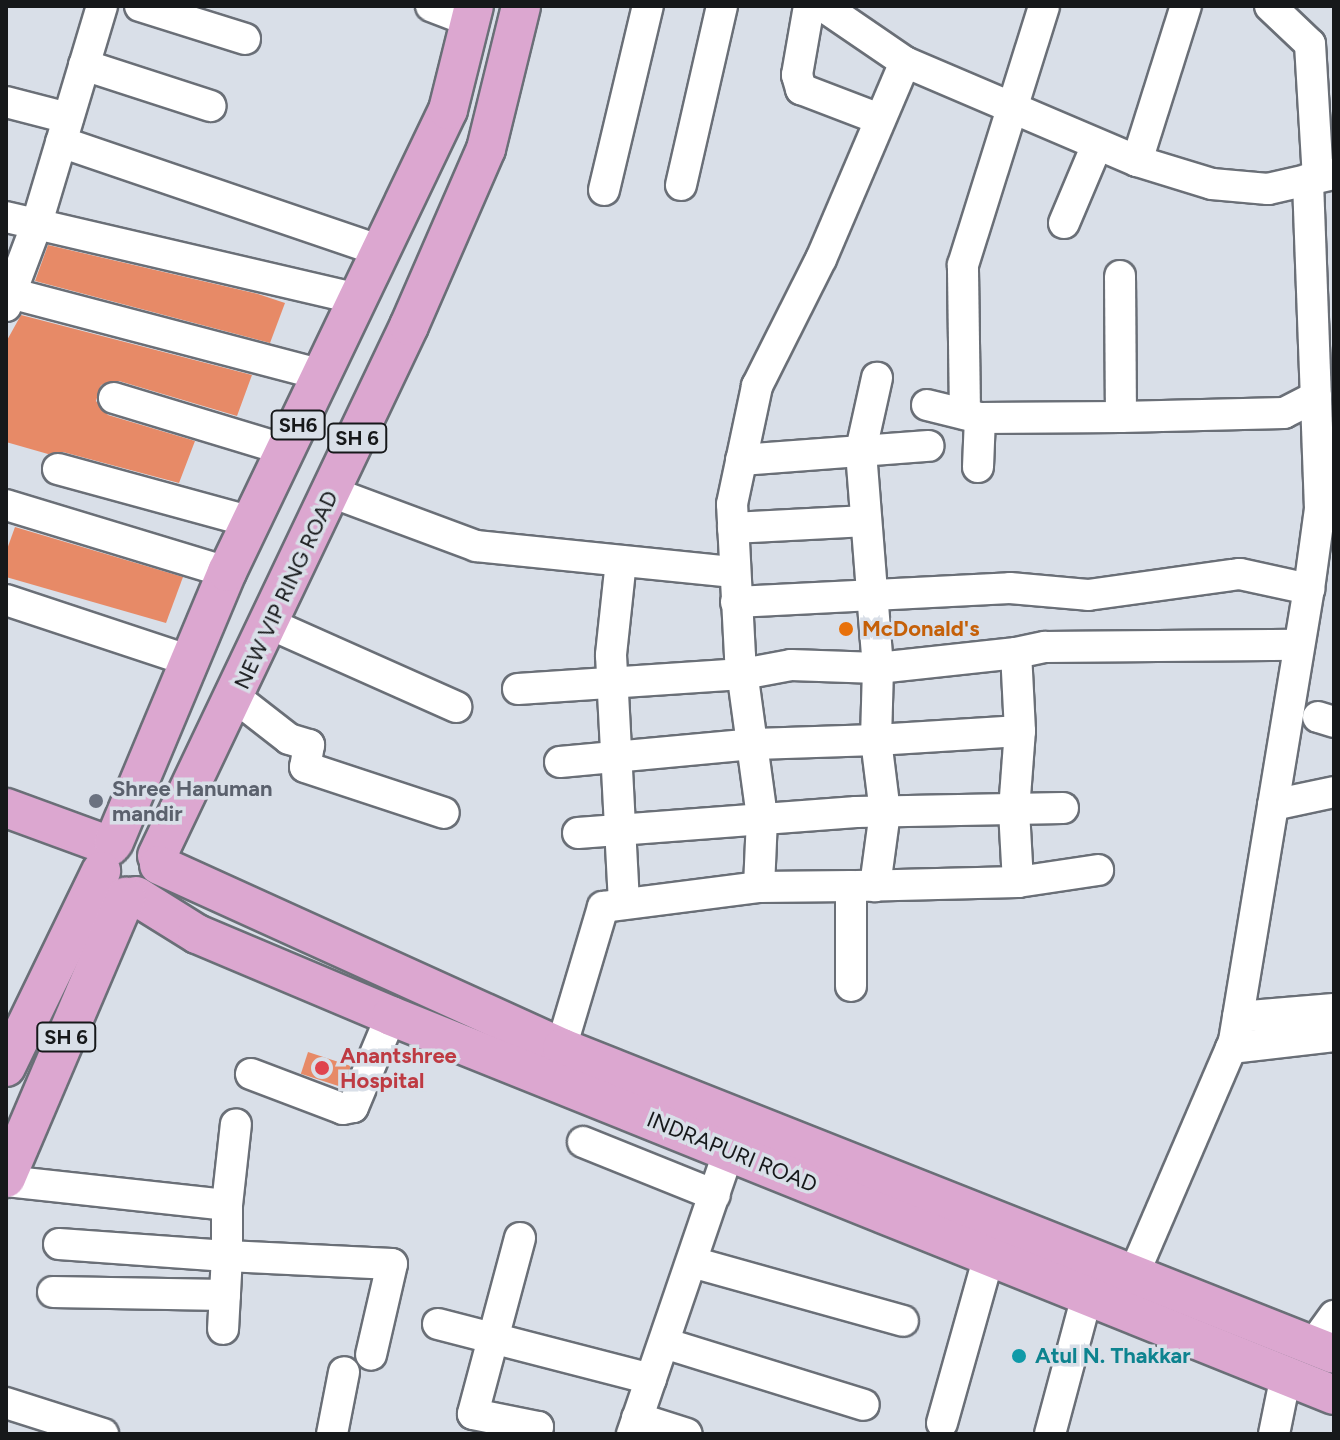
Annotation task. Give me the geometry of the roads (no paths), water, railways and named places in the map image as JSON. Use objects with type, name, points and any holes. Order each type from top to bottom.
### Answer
[{"type":"main road","name":"NEW VIP RING ROAD","points":[[114,869],[156,883],[158,860],[331,492],[486,149],[521,6]]},
{"type":"main road","name":"SH6","points":[[114,869],[190,661],[227,572],[448,110],[472,13]]},
{"type":"main road","name":"INDRAPURI ROAD","points":[[6,808],[114,869],[197,934],[391,1016],[556,1065],[1327,1338]]},
{"type":"main road","name":"INDRAPURI ROAD","points":[[6,832],[114,869]]},
{"type":"main road","name":"INDRAPURI ROAD","points":[[114,869],[136,838],[158,860],[556,1065],[729,1150],[1334,1395]]},
{"type":"main road","name":"SH 6","points":[[6,1067],[114,869]]},
{"type":"main road","name":"SH 6","points":[[6,1179],[114,869]]},
{"type":"street","points":[[102,6],[36,226],[8,299],[322,375]]},
{"type":"street","points":[[140,6],[245,39]]},
{"type":"street","points":[[431,6],[472,13]]},
{"type":"street","points":[[604,190],[648,6]]},
{"type":"street","points":[[681,185],[722,6]]},
{"type":"street","points":[[978,467],[963,265],[1016,110],[1044,6]]},
{"type":"street","points":[[1137,161],[1186,6]]},
{"type":"street","points":[[1050,1434],[1103,1302],[1135,1271],[1231,1048],[1299,645],[1318,577],[1326,483],[1322,407],[1322,43],[1270,6]]},
{"type":"street","points":[[879,119],[801,89],[797,75],[823,7],[905,62],[1137,161],[1212,184],[1268,189],[1320,177]]},
{"type":"street","points":[[759,887],[762,817],[735,587],[733,528],[741,460],[757,386],[821,259],[905,62]]},
{"type":"street","points":[[84,65],[210,106]]},
{"type":"street","points":[[6,102],[65,130],[381,251]]},
{"type":"street","points":[[1064,223],[1097,145]]},
{"type":"street","points":[[6,217],[358,299]]},
{"type":"street","points":[[1120,276],[1121,417]]},
{"type":"street","points":[[851,986],[863,886],[885,812],[876,740],[878,668],[861,450],[877,378]]},
{"type":"street","points":[[114,398],[286,450]]},
{"type":"street","points":[[927,405],[972,416],[1121,417],[1284,413],[1322,407]]},
{"type":"street","points":[[741,460],[928,446]]},
{"type":"street","points":[[58,469],[252,522]]},
{"type":"street","points":[[331,492],[456,541],[621,561],[735,587],[871,595],[1010,588],[1088,595],[1240,574],[1318,577]]},
{"type":"street","points":[[6,505],[227,572]]},
{"type":"street","points":[[733,528],[866,521]]},
{"type":"street","points":[[621,561],[613,683],[624,904]]},
{"type":"street","points":[[6,600],[190,661]]},
{"type":"street","points":[[270,624],[456,707]]},
{"type":"street","points":[[518,689],[743,674],[791,665],[878,668],[1045,647],[1299,645]]},
{"type":"street","points":[[1016,653],[1020,731],[1014,810],[1018,882]]},
{"type":"street","points":[[235,697],[289,739],[309,745],[305,767],[444,813]]},
{"type":"street","points":[[560,762],[755,744],[1020,731]]},
{"type":"street","points":[[1273,805],[1334,792]]},
{"type":"street","points":[[578,833],[762,817],[1063,808]]},
{"type":"street","points":[[556,1065],[599,911],[624,904],[759,887],[1018,882],[1098,870]]},
{"type":"street","points":[[1238,1017],[1334,1009]]},
{"type":"street","points":[[251,1074],[349,1109],[356,1103],[391,1016]]},
{"type":"street","points":[[1231,1048],[1334,1036]]},
{"type":"street","points":[[223,1329],[227,1205],[236,1124]]},
{"type":"street","points":[[583,1142],[715,1195]]},
{"type":"street","points":[[687,1434],[635,1426],[729,1150]]},
{"type":"street","points":[[6,1179],[227,1205]]},
{"type":"street","points":[[520,1238],[473,1414],[538,1427],[536,1434]]},
{"type":"street","points":[[59,1244],[392,1264],[371,1355]]},
{"type":"street","points":[[942,1423],[989,1256]]},
{"type":"street","points":[[1099,1257],[1103,1302]]},
{"type":"street","points":[[692,1262],[903,1321]]},
{"type":"street","points":[[53,1292],[225,1295]]},
{"type":"street","points":[[438,1324],[651,1379]]},
{"type":"street","points":[[664,1343],[864,1405]]},
{"type":"street","points":[[332,1434],[344,1372]]},
{"type":"street","points":[[1274,1434],[1286,1375]]},
{"type":"street","points":[[6,1403],[103,1434]]},
{"type":"place","name":"McDonald's","points":[[846,629]]},
{"type":"place","name":"Shree Hanuman mandir","points":[[96,801]]},
{"type":"place","name":"Anantshree Hospital","points":[[322,1068]]},
{"type":"place","name":"Atul N. Thakkar","points":[[1019,1356]]}]
